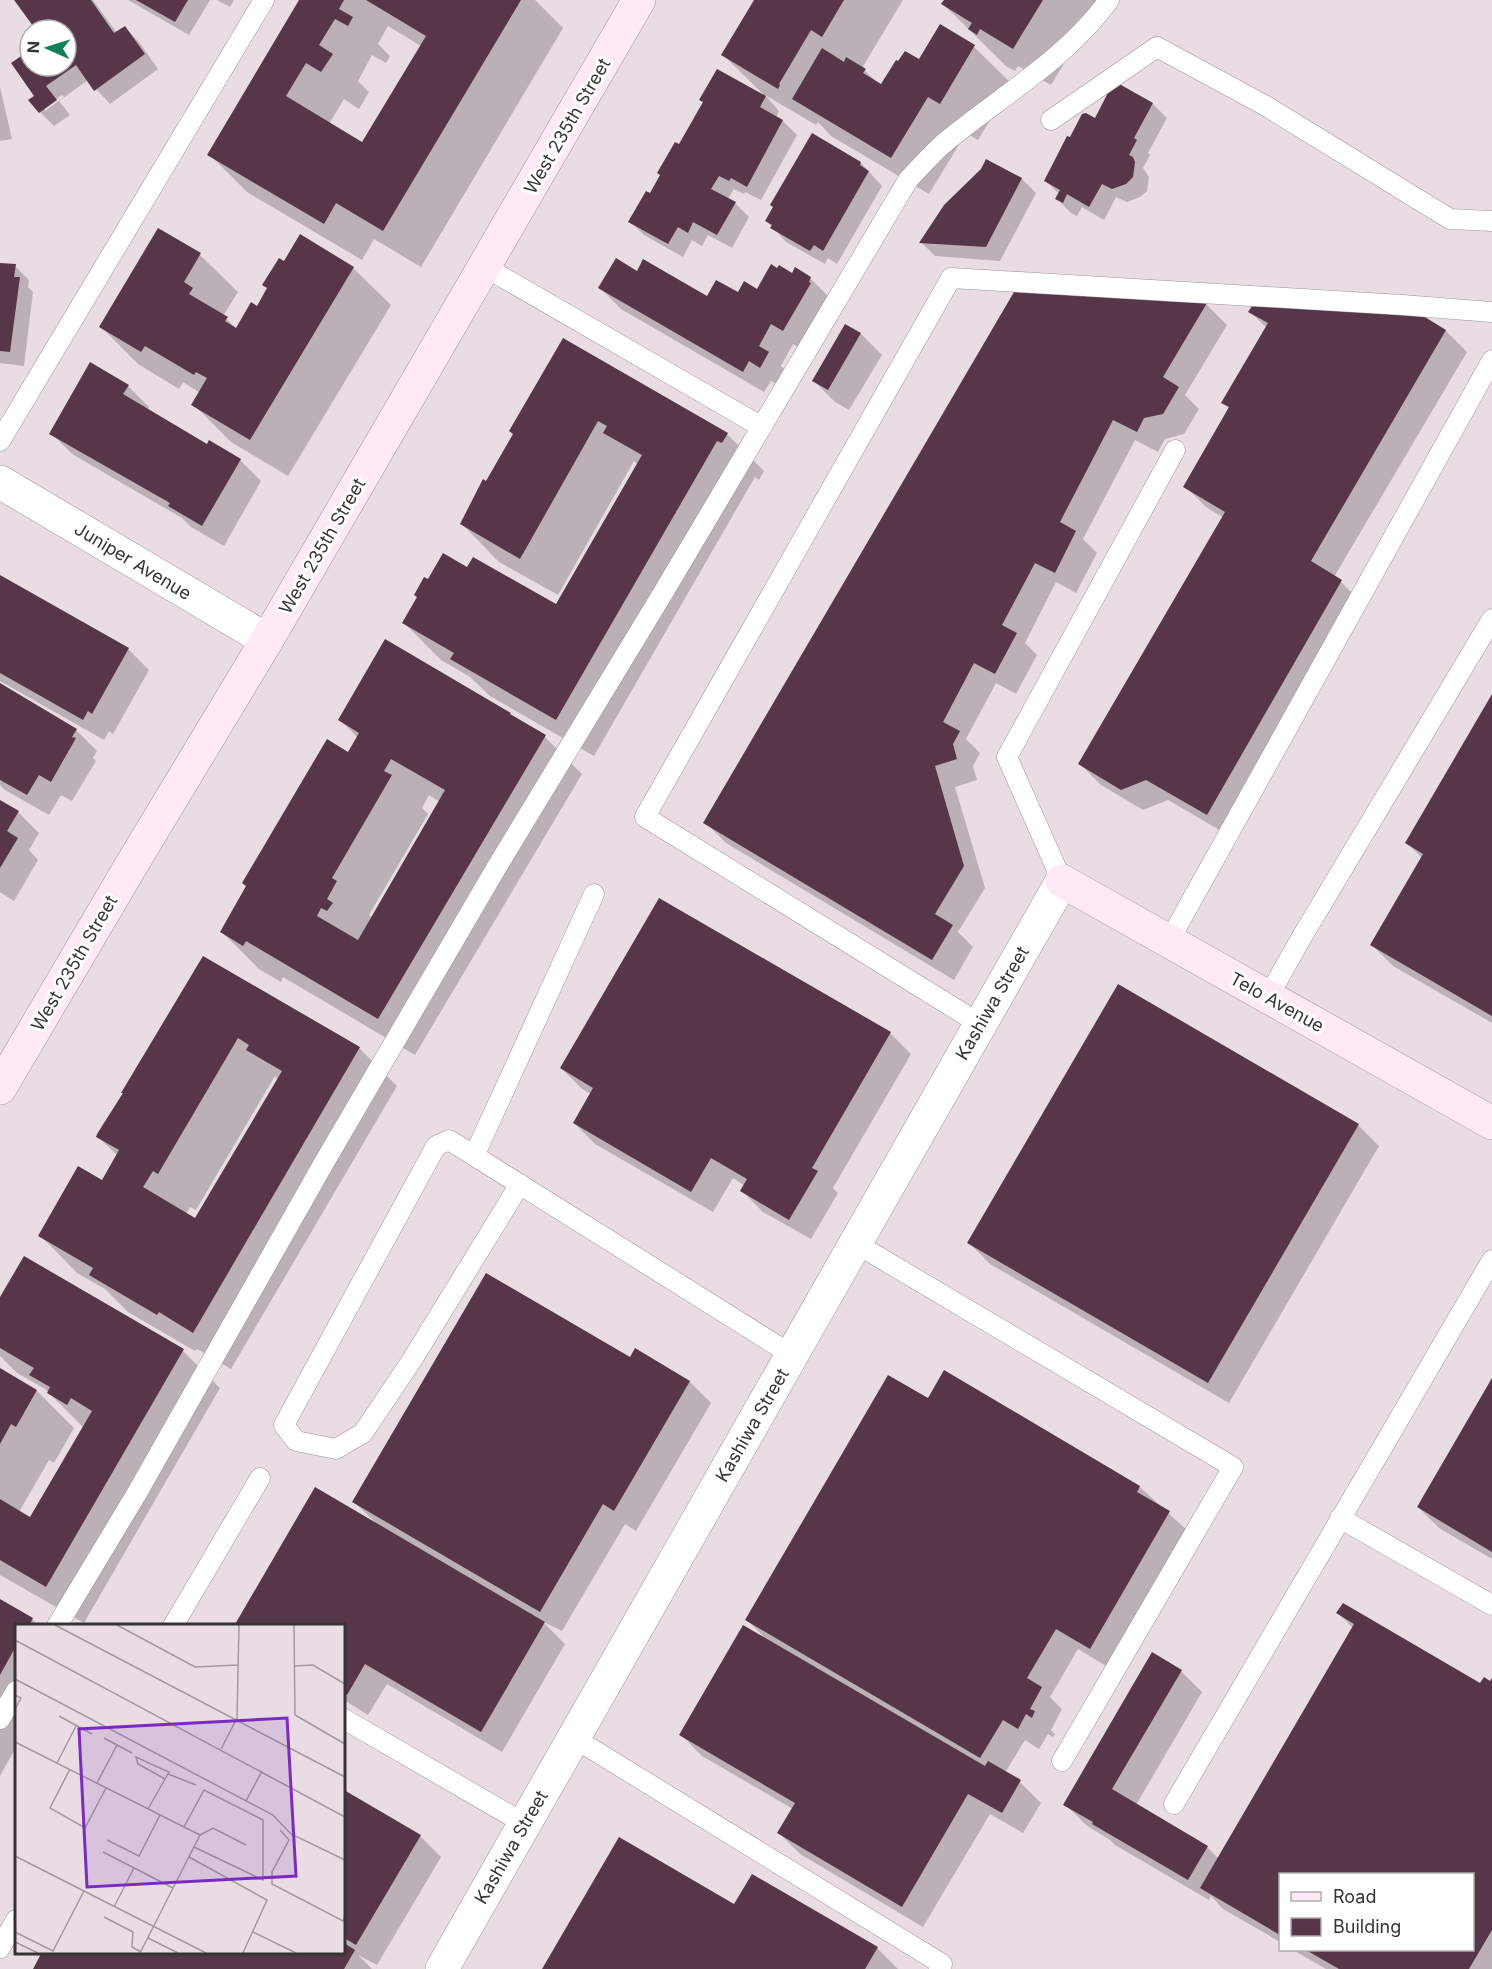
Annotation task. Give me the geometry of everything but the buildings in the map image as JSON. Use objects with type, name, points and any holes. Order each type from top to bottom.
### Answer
[{"type":"street","name":"West 235th Street","points":[[0,1088],[267,640],[639,0]]},
{"type":"street","name":"Juniper Avenue","points":[[0,482],[267,640]]},
{"type":"street","name":"Kashiwa Street","points":[[442,1969],[1062,881]]},
{"type":"street","name":"Telo Avenue","points":[[1062,881],[1492,1123]]},
{"type":"lane","points":[[0,441],[264,0]]},
{"type":"lane","points":[[58,1624],[137,1493],[325,1161],[486,885],[663,593],[908,180],[942,145],[1049,62],[1094,22],[1109,0]]},
{"type":"lane","points":[[1051,120],[1157,47],[1266,106],[1450,219],[1492,221]]},
{"type":"lane","points":[[485,267],[762,426]]},
{"type":"lane","points":[[980,1024],[645,817],[951,278],[1492,312]]},
{"type":"lane","points":[[1169,941],[1492,360]]},
{"type":"lane","points":[[1062,881],[1007,757],[1175,450]]},
{"type":"lane","points":[[1268,997],[1492,619]]},
{"type":"lane","points":[[474,1156],[594,894]]},
{"type":"lane","points":[[520,1184],[412,1360],[363,1433],[336,1449],[296,1441],[284,1425],[436,1146],[449,1140],[520,1184],[792,1355]]},
{"type":"lane","points":[[855,1243],[1233,1467],[1062,1761]]},
{"type":"lane","points":[[1174,1804],[1492,1260]]},
{"type":"lane","points":[[177,1624],[260,1478]]},
{"type":"lane","points":[[1340,1518],[1492,1605]]},
{"type":"lane","points":[[0,1719],[15,1693]]},
{"type":"lane","points":[[345,1720],[525,1824]]},
{"type":"lane","points":[[574,1738],[942,1964],[939,1969]]},
{"type":"lane","points":[[0,1948],[15,1922]]}]
